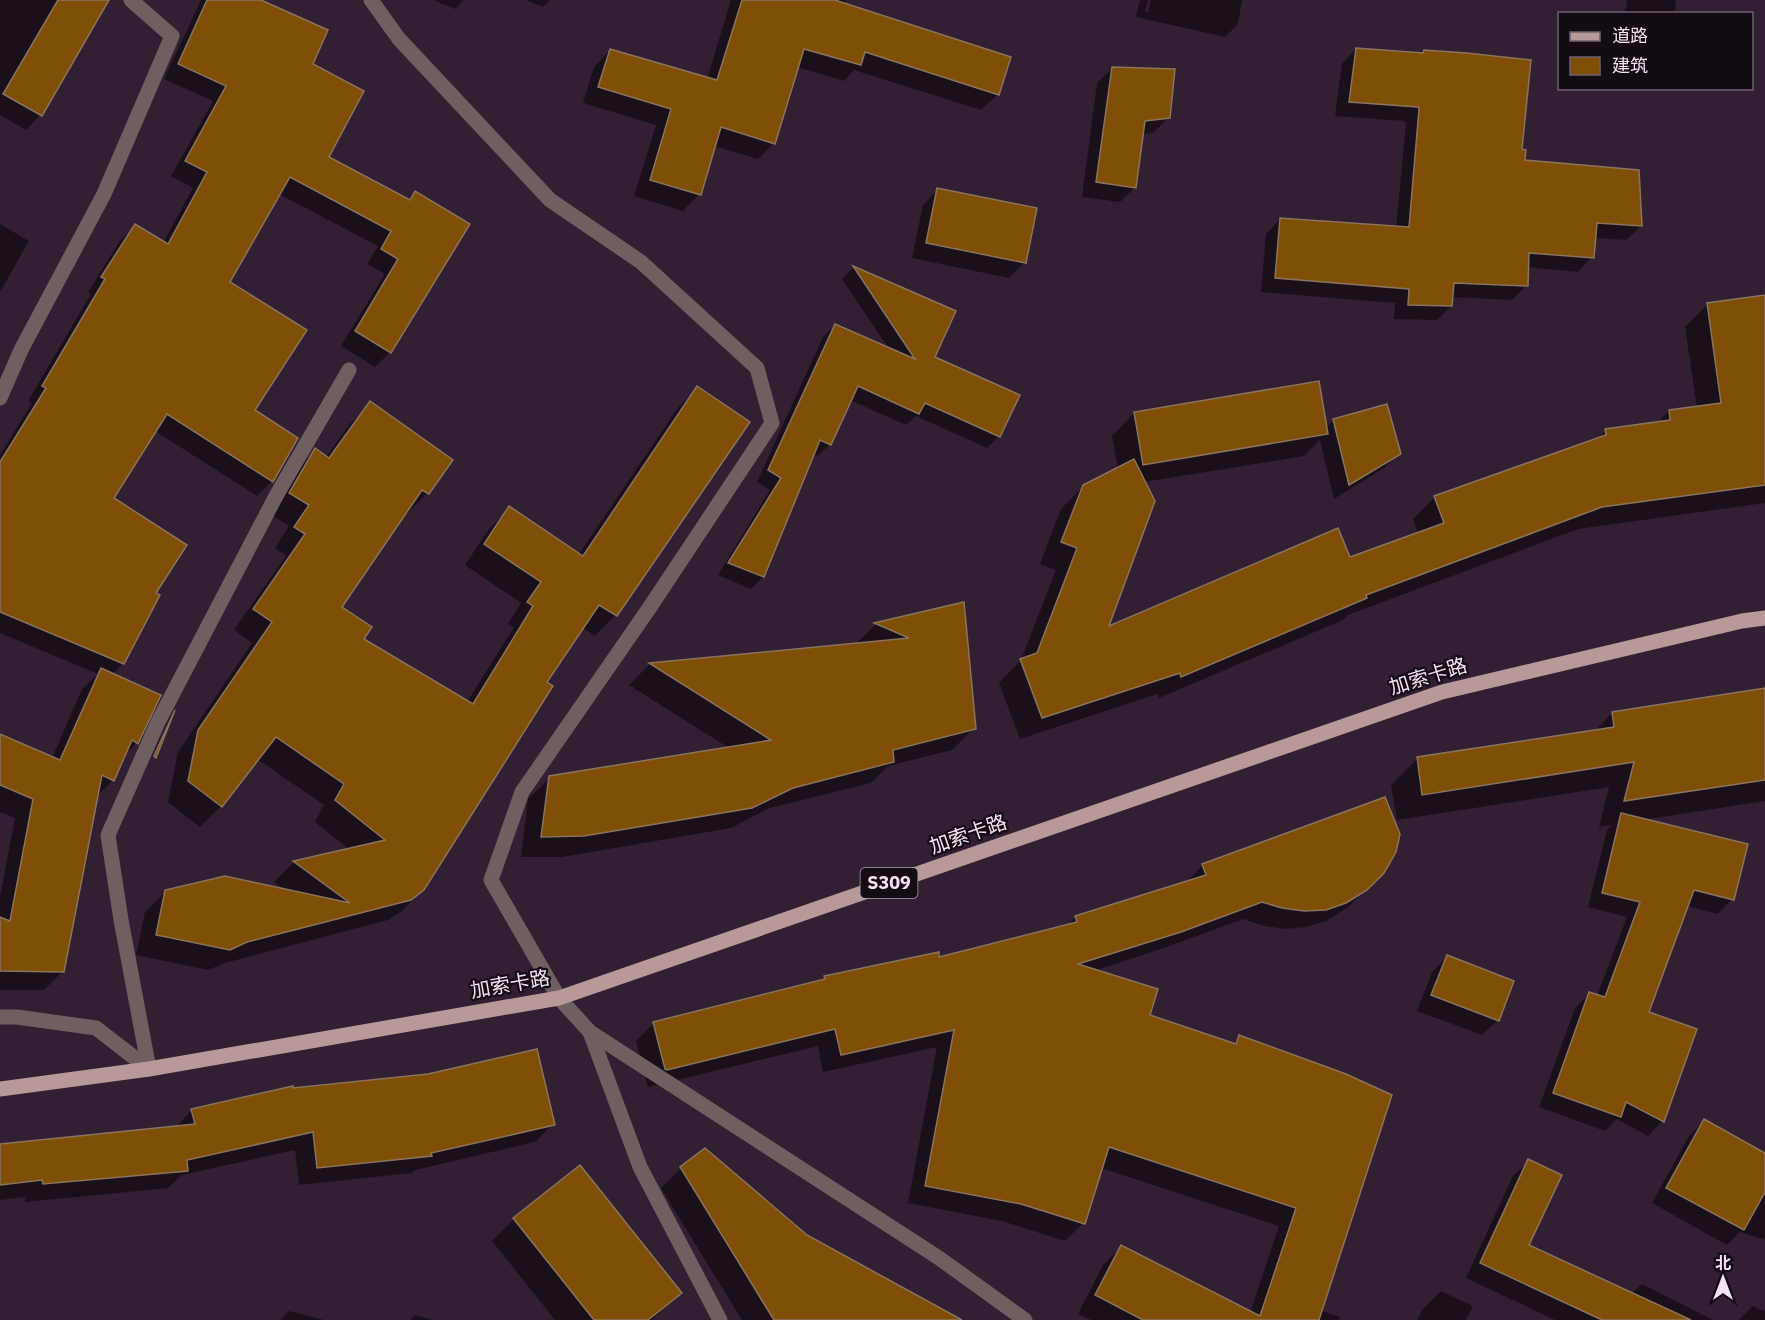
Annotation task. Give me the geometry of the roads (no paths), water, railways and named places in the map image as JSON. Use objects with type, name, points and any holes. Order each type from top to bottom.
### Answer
[{"type":"main road","name":"加索卡路","points":[[0,1089],[149,1069],[559,998],[1442,692],[1743,621],[1765,618]]},
{"type":"street","points":[[0,398],[21,350],[104,194],[172,36],[131,0]]},
{"type":"street","points":[[371,0],[399,39],[550,200],[641,262],[757,368],[772,423],[650,607],[522,792],[491,880],[559,998],[590,1032],[939,1258],[1025,1320]]},
{"type":"street","points":[[149,1069],[121,920],[108,835],[158,722],[276,496],[349,370]]},
{"type":"street","points":[[0,1017],[17,1017],[96,1028],[149,1069]]},
{"type":"street","points":[[590,1032],[640,1167],[720,1320]]}]
